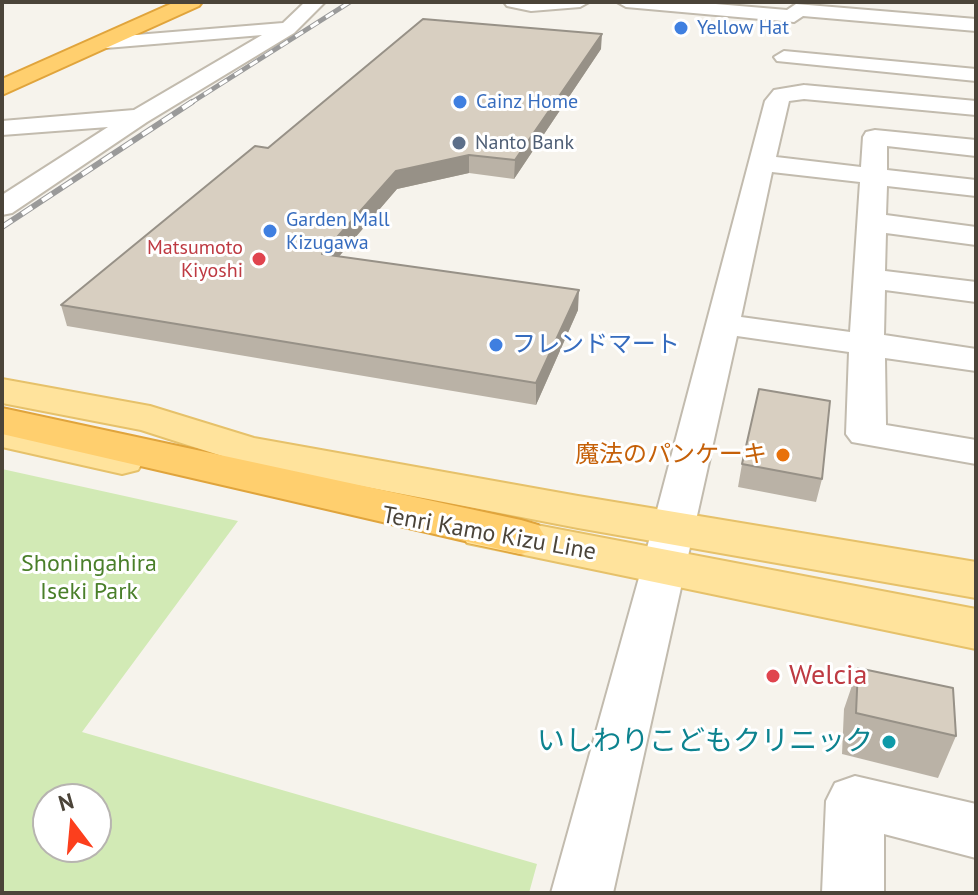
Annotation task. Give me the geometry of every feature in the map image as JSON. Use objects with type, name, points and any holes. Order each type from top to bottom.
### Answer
[{"type":"highway","points":[[2,88],[192,2]]},
{"type":"highway","points":[[2,81],[106,42]]},
{"type":"highway","points":[[2,408],[197,448],[247,450]]},
{"type":"highway","points":[[2,421],[521,537]]},
{"type":"main road","name":"Tenri Kamo Kizu Line","points":[[2,391],[150,419],[247,450],[670,548],[976,629]]},
{"type":"main road","name":"Tenri Kamo Kizu Line","points":[[2,434],[375,513],[521,537],[670,548],[976,580]]},
{"type":"street","points":[[2,207],[139,117],[287,27],[316,2]]},
{"type":"street","points":[[513,2],[531,6],[580,2]]},
{"type":"street","points":[[626,2],[794,16],[976,26],[971,5]]},
{"type":"street","points":[[782,95],[778,78],[794,16]]},
{"type":"street","points":[[106,42],[287,27]]},
{"type":"street","points":[[784,57],[976,75]]},
{"type":"street","points":[[582,893],[670,548],[776,101],[782,95],[818,93],[976,108]]},
{"type":"street","points":[[2,128],[139,117]]},
{"type":"street","points":[[976,148],[875,137],[871,176],[866,434],[976,452]]},
{"type":"street","points":[[761,163],[976,188]]},
{"type":"street","points":[[870,222],[976,236]]},
{"type":"street","points":[[868,278],[976,292]]},
{"type":"street","points":[[722,324],[976,360]]},
{"type":"street","points":[[853,893],[855,801],[976,831]]},
{"type":"green space","name":"Shoningahira Iseki Park","points":[[2,469],[238,521],[82,732],[537,864],[529,893],[2,893]]},
{"type":"building","name":"Garden Mall Kizugawa","points":[[423,19],[602,34],[515,160],[469,155],[396,171],[322,254],[579,290],[536,383],[61,305],[255,146],[268,148]]},
{"type":"building","name":"魔法のパンケーキ","points":[[759,389],[830,401],[822,479],[742,464]]},
{"type":"building","points":[[858,668],[953,688],[956,736],[856,713]]},
{"type":"railway","points":[[189,104],[350,2]]},
{"type":"railway","points":[[2,227],[192,102]]},
{"type":"place","name":"Yellow Hat","points":[[681,28]]},
{"type":"place","name":"Cainz Home","points":[[460,102]]},
{"type":"place","name":"Nanto Bank","points":[[459,143]]},
{"type":"place","name":"Garden Mall Kizugawa","points":[[270,231]]},
{"type":"place","name":"Matsumoto Kiyoshi","points":[[259,259]]},
{"type":"place","name":"フレンドマート","points":[[496,345]]},
{"type":"place","name":"魔法のパンケーキ","points":[[783,455]]},
{"type":"place","name":"Welcia","points":[[773,676]]},
{"type":"place","name":"いしわりこどもクリニック","points":[[889,742]]}]
